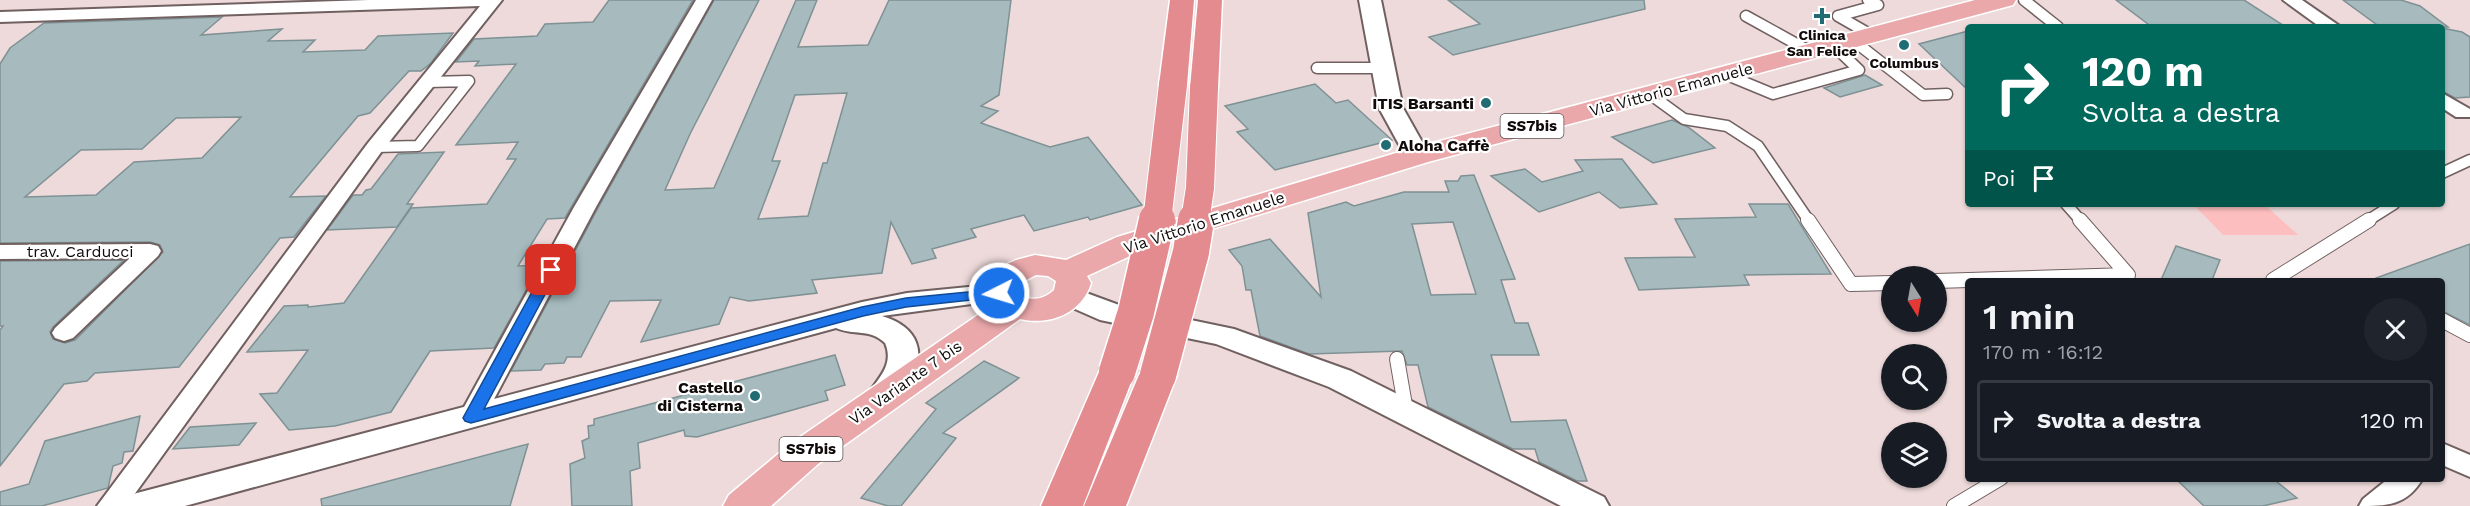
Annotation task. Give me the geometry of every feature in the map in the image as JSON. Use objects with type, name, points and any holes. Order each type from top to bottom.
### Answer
[{"type":"highway","points":[[1106,506],[1158,375],[1191,252],[1200,188],[1182,0]]},
{"type":"highway","points":[[1062,506],[1117,372],[1136,312],[1209,0]]},
{"type":"main road","name":"Via Vittorio Emanuele","points":[[1006,300],[1044,309],[1063,302],[1068,284],[1129,244],[1417,156],[2004,0]]},
{"type":"main road","name":"Via Variante 7 bis","points":[[744,506],[804,454],[882,397],[1006,300],[999,285],[1004,278],[1023,267],[1047,265],[1068,284]]},
{"type":"street","points":[[471,418],[585,207],[704,0]]},
{"type":"street","points":[[1370,0],[1391,108],[1417,156]]},
{"type":"street","points":[[2291,0],[2327,24]]},
{"type":"street","points":[[0,17],[493,1]]},
{"type":"street","points":[[111,506],[375,147],[493,1]]},
{"type":"street","points":[[2445,101],[2463,113]]},
{"type":"street","name":"trav. Carducci","points":[[0,252],[150,251],[64,333]]},
{"type":"street","points":[[1068,284],[1111,313],[1213,334],[1340,379],[1580,500]]},
{"type":"street","points":[[136,506],[804,327],[906,303],[1006,300]]},
{"type":"street","points":[[804,327],[868,321],[892,331],[901,343],[903,362],[898,376],[882,397]]},
{"type":"street","points":[[2445,454],[2470,467]]},
{"type":"street","points":[[2373,506],[2404,482]]},
{"type":"lane","points":[[1727,75],[1773,94],[1859,70],[1843,44],[1838,16],[1878,5],[1868,0]]},
{"type":"lane","points":[[2024,0],[2054,24]]},
{"type":"lane","points":[[1746,16],[1843,44],[1923,95],[1947,94]]},
{"type":"lane","points":[[1317,68],[1382,68]]},
{"type":"lane","points":[[375,147],[418,146],[469,81],[428,82]]},
{"type":"lane","points":[[1651,95],[1684,119],[1727,126],[1758,146],[1851,284],[1881,283]]},
{"type":"lane","points":[[2445,172],[2470,160]]},
{"type":"lane","points":[[2032,278],[2128,275],[2069,207]]},
{"type":"lane","points":[[2276,278],[2389,207]]},
{"type":"lane","points":[[1947,281],[1965,280]]},
{"type":"lane","points":[[2445,322],[2470,335]]},
{"type":"lane","points":[[1397,359],[1406,411]]},
{"type":"lane","points":[[1954,506],[1994,482]]},
{"type":"shaded area","points":[[2196,207],[2267,207],[2298,235],[2223,235]]},
{"type":"building","points":[[609,0],[693,0],[565,218],[547,219],[518,266],[540,265],[494,348],[430,351],[391,412],[335,426],[289,430],[260,394],[277,393],[308,350],[247,352],[284,306],[308,305],[308,307],[344,303],[411,208],[487,204],[516,159],[507,159],[518,142],[456,145],[516,64],[475,66],[479,61],[456,62],[474,39],[537,36],[545,24],[593,22]]},
{"type":"building","points":[[714,0],[759,0],[690,134],[665,190],[714,188],[796,0],[817,0],[798,47],[868,45],[889,0],[1011,0],[999,95],[981,106],[998,111],[981,123],[1050,147],[1088,137],[1142,205],[1090,220],[1088,217],[1034,231],[1024,215],[971,229],[976,237],[932,249],[936,258],[912,264],[891,222],[882,273],[812,280],[817,293],[749,301],[730,297],[719,324],[641,342],[661,300],[610,301],[581,357],[567,357],[564,363],[545,364],[541,370],[511,371],[598,208]],"holes":[[[847,93],[827,163],[823,163],[808,216],[758,219],[780,161],[772,161],[795,95]]]},
{"type":"building","points":[[1448,0],[1644,0],[1645,9],[1453,55],[1429,37],[1480,24]]},
{"type":"building","points":[[2116,0],[2244,0],[2281,24],[2148,24]]},
{"type":"building","points":[[2343,0],[2401,0],[2420,6],[2444,24],[2376,24]]},
{"type":"building","points":[[222,17],[201,35],[282,29],[268,41],[315,40],[303,52],[365,50],[378,36],[453,33],[431,63],[421,71],[409,71],[370,113],[358,116],[290,197],[326,196],[294,237],[280,238],[179,367],[95,373],[87,381],[64,384],[0,466],[0,330],[3,326],[0,326],[0,261],[124,260],[53,327],[50,332],[53,339],[65,343],[75,340],[163,252],[160,245],[150,242],[0,243],[0,64],[10,48],[44,23]],"holes":[[[241,117],[202,158],[134,162],[96,195],[25,197],[81,150],[142,149],[176,118]]]},
{"type":"building","points":[[2445,29],[2462,32],[2470,37],[2470,97],[2455,98],[2445,93]]},
{"type":"building","points":[[1965,32],[1965,87],[1919,44]]},
{"type":"building","points":[[1865,75],[1882,85],[1840,97],[1824,88]]},
{"type":"building","points":[[1315,84],[1336,103],[1348,100],[1392,140],[1275,170],[1237,132],[1248,129],[1225,106]]},
{"type":"building","points":[[1672,120],[1688,127],[1715,148],[1653,163],[1612,137]]},
{"type":"building","points":[[444,152],[407,204],[413,204],[397,227],[327,230],[353,195],[362,195],[366,190],[371,189],[398,154]]},
{"type":"building","points":[[1622,159],[1657,204],[1620,208],[1599,192],[1539,212],[1491,176],[1525,169],[1542,182],[1583,171],[1575,160]]},
{"type":"building","points":[[1474,175],[1515,279],[1501,280],[1515,323],[1528,323],[1539,355],[1491,355],[1511,422],[1566,420],[1587,481],[1577,481],[1539,462],[1535,449],[1513,449],[1428,407],[1418,365],[1407,365],[1402,351],[1309,354],[1260,336],[1251,290],[1246,290],[1242,266],[1229,250],[1270,239],[1321,297],[1308,213],[1346,202],[1354,206],[1404,192],[1449,192],[1445,181],[1458,181],[1461,176]],"holes":[[[1453,222],[1476,294],[1431,295],[1412,224]]]},
{"type":"building","points":[[1749,204],[1788,204],[1831,274],[1744,275],[1749,285],[1639,290],[1625,258],[1695,257],[1675,219],[1756,217]]},
{"type":"building","points":[[2470,244],[2470,325],[2445,312],[2445,278],[2376,278]]},
{"type":"building","points":[[2176,246],[2220,260],[2213,278],[2162,278]]},
{"type":"building","points":[[835,355],[845,385],[825,391],[828,400],[697,437],[685,436],[684,430],[638,443],[640,468],[630,471],[632,506],[572,506],[570,464],[585,458],[582,441],[589,438],[588,426],[594,425],[594,419]]},
{"type":"building","points":[[984,361],[1019,378],[943,433],[956,438],[901,506],[888,506],[861,498],[936,409],[926,403]]},
{"type":"building","points":[[140,416],[133,451],[124,452],[122,463],[113,466],[108,488],[42,506],[0,506],[0,492],[29,484],[45,441]]},
{"type":"building","points":[[256,423],[239,445],[173,449],[190,427]]},
{"type":"building","points":[[528,444],[510,506],[322,506],[321,499]]},
{"type":"building","points":[[2179,482],[2277,482],[2297,498],[2263,506],[2204,506]]},
{"type":"place","name":"Clinica San Felice","points":[[1822,16]]},
{"type":"place","name":"Columbus","points":[[1904,45]]},
{"type":"place","name":"ITIS Barsanti","points":[[1486,103]]},
{"type":"place","name":"Aloha Caffè","points":[[1386,145]]},
{"type":"place","name":"Castello di Cisterna","points":[[755,396]]},
{"type":"route","points":[[551,270],[471,418],[862,311],[906,303],[999,293]]}]
